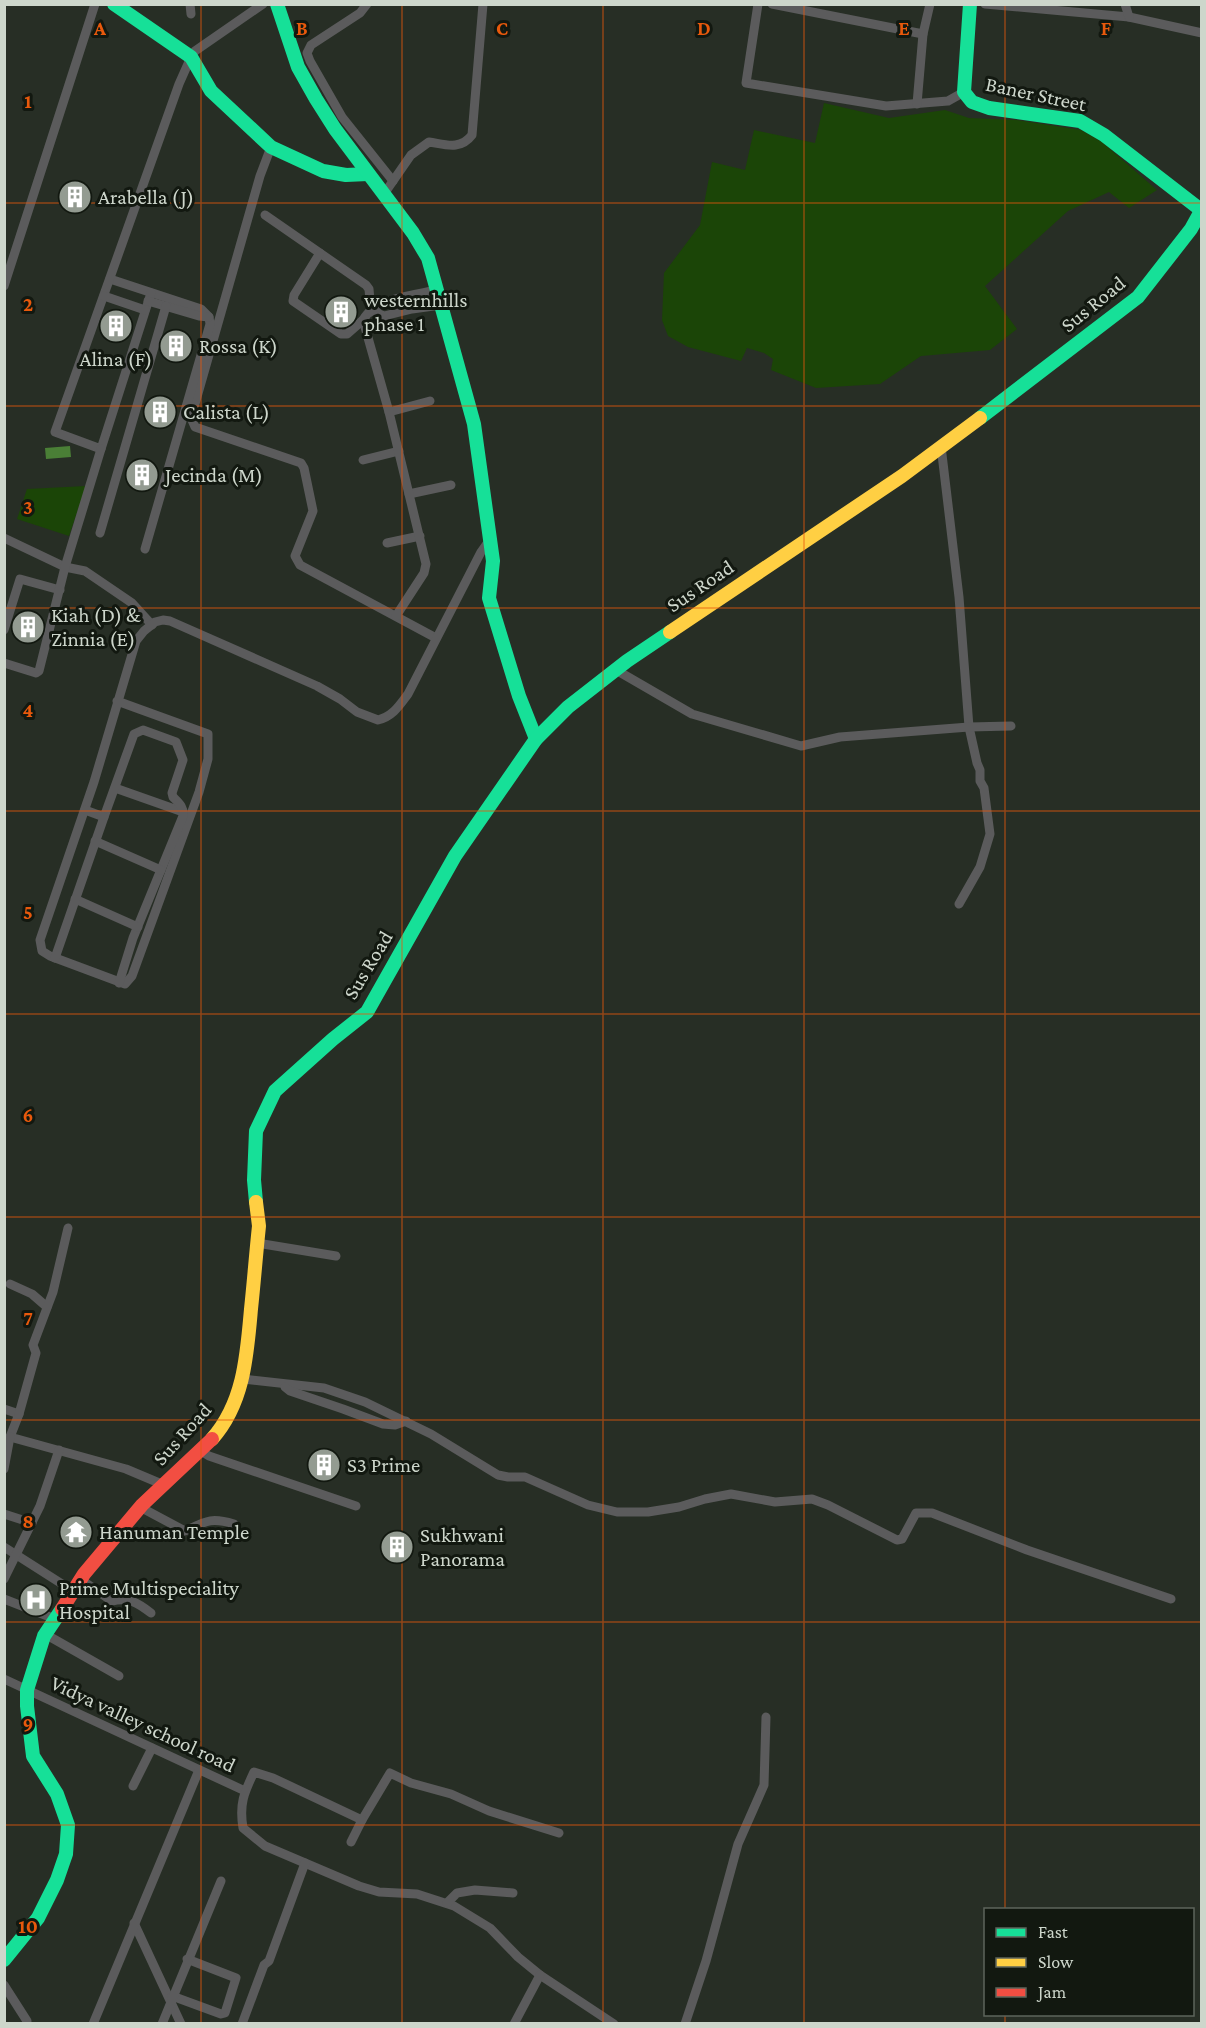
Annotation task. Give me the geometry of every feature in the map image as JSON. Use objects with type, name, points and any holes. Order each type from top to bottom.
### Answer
[{"type":"main road","points":[[114,4],[191,57],[212,91],[271,147],[323,171],[346,175],[368,174]]},
{"type":"main road","points":[[277,4],[298,67],[334,129],[384,194],[428,258],[474,424],[491,537],[493,561],[489,598],[519,696],[536,738]]},
{"type":"main road","name":"Baner Street","points":[[970,4],[964,92],[972,102],[989,108],[1080,121],[1104,135],[1201,209]]},
{"type":"main road","name":"Sus Road","points":[[4,1960],[38,1918],[57,1880],[66,1854],[68,1825],[57,1794],[33,1756],[27,1690],[45,1634],[77,1585],[140,1507],[201,1451],[219,1431],[233,1406],[243,1380],[257,1243],[258,1226],[254,1180],[256,1131],[275,1090],[367,1012],[455,856],[536,738],[568,707],[616,670],[804,540],[902,476],[1092,334],[1138,297],[1191,229],[1201,209]]},
{"type":"street","points":[[4,286],[95,4]]},
{"type":"street","points":[[101,449],[54,432],[191,57],[195,51],[263,4]]},
{"type":"street","points":[[367,4],[360,13],[312,45],[307,53],[342,117],[393,181]]},
{"type":"street","points":[[384,194],[411,155],[429,142],[441,146],[455,146],[467,141],[472,135],[483,4]]},
{"type":"street","points":[[758,4],[746,83],[886,106],[948,101],[964,92]]},
{"type":"street","points":[[772,4],[923,34]]},
{"type":"street","points":[[917,104],[923,34],[930,4]]},
{"type":"street","points":[[985,4],[1129,17],[1202,33]]},
{"type":"street","points":[[1125,4],[1129,17]]},
{"type":"street","points":[[271,147],[260,176],[191,423],[195,427],[302,463],[313,512],[295,556],[300,565],[436,638]]},
{"type":"street","points":[[265,215],[366,285],[369,289],[372,311]]},
{"type":"street","points":[[320,253],[294,295],[293,301],[341,334],[347,334],[381,303],[438,290]]},
{"type":"street","points":[[110,279],[148,301],[209,317]]},
{"type":"street","points":[[104,296],[201,309],[209,317],[210,324],[145,549]]},
{"type":"street","points":[[4,663],[38,673],[65,567],[148,301]]},
{"type":"street","points":[[372,311],[384,316],[441,305]]},
{"type":"street","points":[[100,533],[166,306]]},
{"type":"street","points":[[363,321],[399,451],[420,536],[425,569],[396,616]]},
{"type":"street","points":[[389,412],[430,401]]},
{"type":"street","points":[[941,446],[959,597],[969,727],[976,763],[980,770],[980,781],[984,788],[990,834],[980,867],[959,904]]},
{"type":"street","points":[[363,460],[399,451]]},
{"type":"street","points":[[409,494],[451,485]]},
{"type":"street","points":[[387,543],[420,536]]},
{"type":"street","points":[[117,701],[208,734],[208,759],[199,792],[132,976],[125,984],[55,958],[42,951],[40,940],[85,810],[117,701],[136,641],[144,631],[163,620],[170,621],[317,686],[357,712],[378,720],[388,717],[398,708],[491,537]]},
{"type":"street","points":[[4,538],[65,567],[85,571],[132,603],[152,625]]},
{"type":"street","points":[[4,630],[20,579],[60,590]]},
{"type":"street","points":[[616,670],[692,714],[801,746],[840,737],[1011,726]]},
{"type":"street","points":[[55,958],[134,734],[143,730],[176,742],[183,760],[172,793],[183,812],[138,927],[119,983]]},
{"type":"street","points":[[115,788],[183,812]]},
{"type":"street","points":[[85,810],[104,818]]},
{"type":"street","points":[[96,841],[161,870]]},
{"type":"street","points":[[75,899],[138,927]]},
{"type":"street","points":[[4,1469],[10,1437],[36,1353],[33,1345],[53,1292],[68,1228]]},
{"type":"street","points":[[257,1243],[336,1256]]},
{"type":"street","points":[[10,1284],[32,1294],[47,1307]]},
{"type":"street","points":[[243,1380],[324,1388],[366,1402],[432,1434],[498,1475],[525,1477],[588,1505],[618,1512],[648,1512],[680,1507],[731,1494],[775,1502],[812,1499],[897,1540],[905,1536],[913,1515],[932,1513],[1027,1550],[1171,1599]]},
{"type":"street","points":[[283,1385],[290,1391],[383,1424],[391,1426],[406,1421]]},
{"type":"street","points":[[4,1409],[18,1414]]},
{"type":"street","points":[[10,1437],[126,1469],[164,1485]]},
{"type":"street","points":[[4,1579],[40,1506],[59,1450]]},
{"type":"street","points":[[201,1451],[209,1456],[356,1506]]},
{"type":"street","points":[[140,1507],[185,1531],[207,1520],[217,1519],[234,1524]]},
{"type":"street","points":[[4,1514],[32,1523]]},
{"type":"street","points":[[4,1547],[112,1601],[132,1600],[151,1613]]},
{"type":"street","points":[[4,1599],[54,1620]]},
{"type":"street","points":[[45,1634],[119,1676]]},
{"type":"street","name":"Vidya valley school road","points":[[4,1679],[245,1791],[240,1812],[243,1827],[265,1846],[358,1887],[380,1892],[417,1894],[454,1906],[490,1928],[518,1957],[540,1975],[614,2024]]},
{"type":"street","points":[[685,2024],[706,1961],[738,1844],[764,1785],[766,1717]]},
{"type":"street","points":[[133,1786],[152,1748]]},
{"type":"street","points":[[93,2024],[199,1770]]},
{"type":"street","points":[[245,1791],[254,1772],[282,1781],[362,1820]]},
{"type":"street","points":[[351,1842],[390,1773],[411,1783],[451,1794],[489,1811],[559,1833]]},
{"type":"street","points":[[242,2024],[264,1965],[269,1962],[305,1863]]},
{"type":"street","points":[[162,2024],[221,1881]]},
{"type":"street","points":[[447,1903],[457,1893],[475,1890],[513,1893]]},
{"type":"street","points":[[134,1923],[173,1998],[181,2024]]},
{"type":"street","points":[[173,1998],[221,2014],[225,2013],[236,1978],[190,1960]]},
{"type":"street","points":[[514,2024],[540,1975]]},
{"type":"street","points":[[4,1985],[27,2021]]},
{"type":"shaded area","points":[[824,103],[889,118],[945,110],[969,118],[1017,120],[1081,130],[1102,142],[1157,190],[1129,208],[1109,192],[1068,211],[985,286],[1017,329],[990,350],[921,356],[880,384],[816,388],[771,370],[773,359],[764,353],[747,348],[741,361],[688,347],[668,336],[662,320],[664,273],[700,225],[712,162],[745,170],[754,130],[815,143]]},
{"type":"shaded area","points":[[70,446],[71,457],[46,459],[45,448]]},
{"type":"shaded area","points":[[86,486],[69,536],[17,519],[27,489]]},
{"type":"traffic: fast","points":[[114,4],[191,57],[211,91],[271,147],[323,171],[346,175],[368,174]]},
{"type":"traffic: fast","points":[[277,4],[298,67],[316,99],[335,129],[413,233],[428,258],[474,424],[493,561],[489,598],[519,696],[536,739]]},
{"type":"traffic: fast","points":[[970,4],[964,92],[972,102],[989,108],[1080,121],[1104,135],[1201,210]]},
{"type":"traffic: fast","points":[[980,418],[1138,297],[1191,229],[1202,209]]},
{"type":"traffic: fast","points":[[256,1202],[254,1180],[256,1131],[275,1091],[367,1012],[455,856],[536,739],[568,707],[627,661],[670,632]]},
{"type":"traffic: fast","points":[[4,1960],[38,1918],[57,1880],[66,1854],[68,1825],[57,1794],[33,1756],[27,1706],[27,1690],[44,1636],[62,1609]]},
{"type":"traffic: slow","points":[[670,632],[902,476],[980,418]]},
{"type":"traffic: slow","points":[[212,1439],[231,1410],[242,1378],[259,1226],[256,1202]]},
{"type":"traffic: jam","points":[[62,1609],[84,1574],[142,1505],[212,1439]]},
{"type":"place","name":"Arabella (J)","points":[[75,197]]},
{"type":"place","name":"westernhills phase 1","points":[[341,312]]},
{"type":"place","name":"Alina (F)","points":[[116,326]]},
{"type":"place","name":"Rossa (K)","points":[[176,346]]},
{"type":"place","name":"Calista (L)","points":[[160,412]]},
{"type":"place","name":"Jecinda (M)","points":[[142,475]]},
{"type":"place","name":"Kiah (D) & Zinnia (E)","points":[[28,627]]},
{"type":"place","name":"S3 Prime","points":[[324,1465]]},
{"type":"place","name":"Hanuman Temple","points":[[76,1532]]},
{"type":"place","name":"Sukhwani Panorama","points":[[397,1547]]},
{"type":"place","name":"Prime Multispeciality Hospital","points":[[36,1600]]}]
